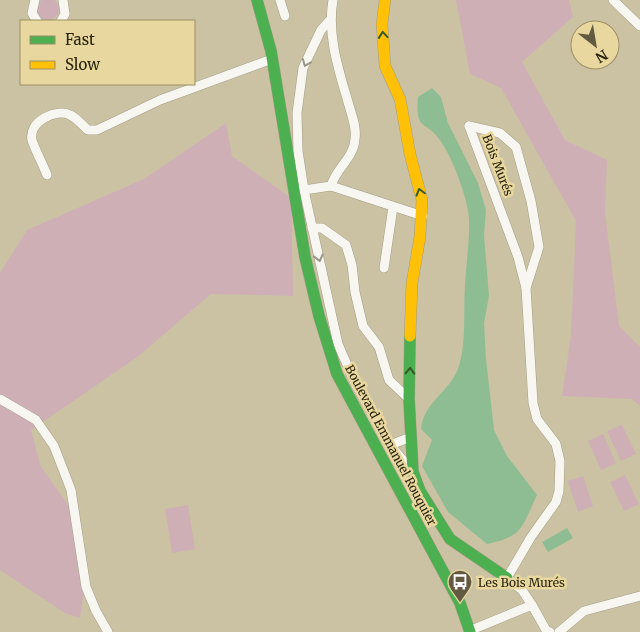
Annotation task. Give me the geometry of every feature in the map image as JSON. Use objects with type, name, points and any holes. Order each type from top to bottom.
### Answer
[{"type":"street","points":[[35,0],[32,13],[36,20]]},
{"type":"street","points":[[62,20],[65,14],[63,0]]},
{"type":"street","name":"Boulevard Emmanuel Rouquier","points":[[257,0],[268,35],[300,236],[327,347],[337,374],[460,603],[470,631]]},
{"type":"street","points":[[280,0],[285,16]]},
{"type":"street","points":[[333,0],[329,21],[322,30],[303,68],[297,113],[298,151],[304,190],[338,344],[356,385],[390,446],[413,472]]},
{"type":"street","points":[[385,0],[382,24],[385,66],[400,100],[410,154],[422,200],[423,216],[412,282],[409,399],[413,472],[420,491],[450,539],[522,590],[546,630],[550,632]]},
{"type":"street","points":[[613,0],[640,26]]},
{"type":"street","points":[[329,21],[332,27],[336,60],[356,138],[353,152],[334,177],[331,186]]},
{"type":"street","points":[[47,175],[32,140],[34,128],[40,119],[62,112],[71,115],[88,130],[97,130],[160,100],[272,59]]},
{"type":"street","name":"Bois Murés","points":[[506,578],[531,537],[556,502],[560,480],[560,461],[556,444],[537,419],[533,403],[526,288],[518,257],[469,126],[500,134],[516,146],[539,247],[526,288]]},
{"type":"street","points":[[304,190],[331,186],[423,216]]},
{"type":"street","points":[[384,268],[393,207]]},
{"type":"street","points":[[312,228],[322,228],[346,245],[352,265],[355,292],[363,326],[379,347],[390,380],[409,399]]},
{"type":"street","points":[[0,399],[36,420],[54,446],[71,490],[86,587],[96,611],[108,632]]},
{"type":"street","points":[[390,446],[411,437]]},
{"type":"street","points":[[559,632],[584,611],[640,596]]},
{"type":"street","points":[[470,631],[532,605]]},
{"type":"shaded area","points":[[44,-1],[52,-1],[58,5],[58,13],[52,19],[44,19],[38,13],[38,5]]},
{"type":"shaded area","points":[[456,0],[569,0],[573,17],[522,62],[565,140],[607,160],[605,212],[619,326],[640,347],[640,406],[632,399],[562,396],[571,336],[576,221],[501,88],[470,74]]},
{"type":"shaded area","points":[[432,88],[441,97],[448,123],[478,183],[486,210],[484,235],[489,296],[484,323],[494,430],[507,456],[537,495],[524,523],[515,534],[487,544],[448,512],[422,466],[432,440],[421,429],[423,420],[431,404],[454,377],[461,359],[464,338],[465,286],[469,235],[468,209],[454,167],[440,140],[422,124],[418,116],[418,97]]},
{"type":"shaded area","points":[[226,123],[232,156],[291,198],[293,296],[211,294],[136,358],[31,430],[41,467],[77,517],[87,565],[80,618],[65,613],[0,570],[0,273],[27,230],[144,179]]},
{"type":"shaded area","points":[[622,425],[636,454],[621,461],[607,431]]},
{"type":"shaded area","points":[[603,434],[616,463],[601,470],[588,441]]},
{"type":"shaded area","points":[[625,475],[639,504],[624,511],[610,482]]},
{"type":"shaded area","points":[[583,476],[593,506],[578,512],[568,481]]},
{"type":"shaded area","points":[[188,505],[195,549],[172,553],[165,509]]},
{"type":"shaded area","points":[[567,528],[573,538],[548,552],[542,542]]},
{"type":"traffic: fast","points":[[257,0],[271,51],[305,257],[319,316],[337,374],[460,603],[470,632]]},
{"type":"traffic: fast","points":[[410,336],[409,399],[413,472],[420,491],[450,539],[507,578]]},
{"type":"traffic: slow","points":[[385,0],[382,24],[385,66],[400,99],[410,154],[422,200],[420,237],[412,283],[410,336]]},
{"type":"place","name":"Les Bois Murés","points":[[460,603]]}]
